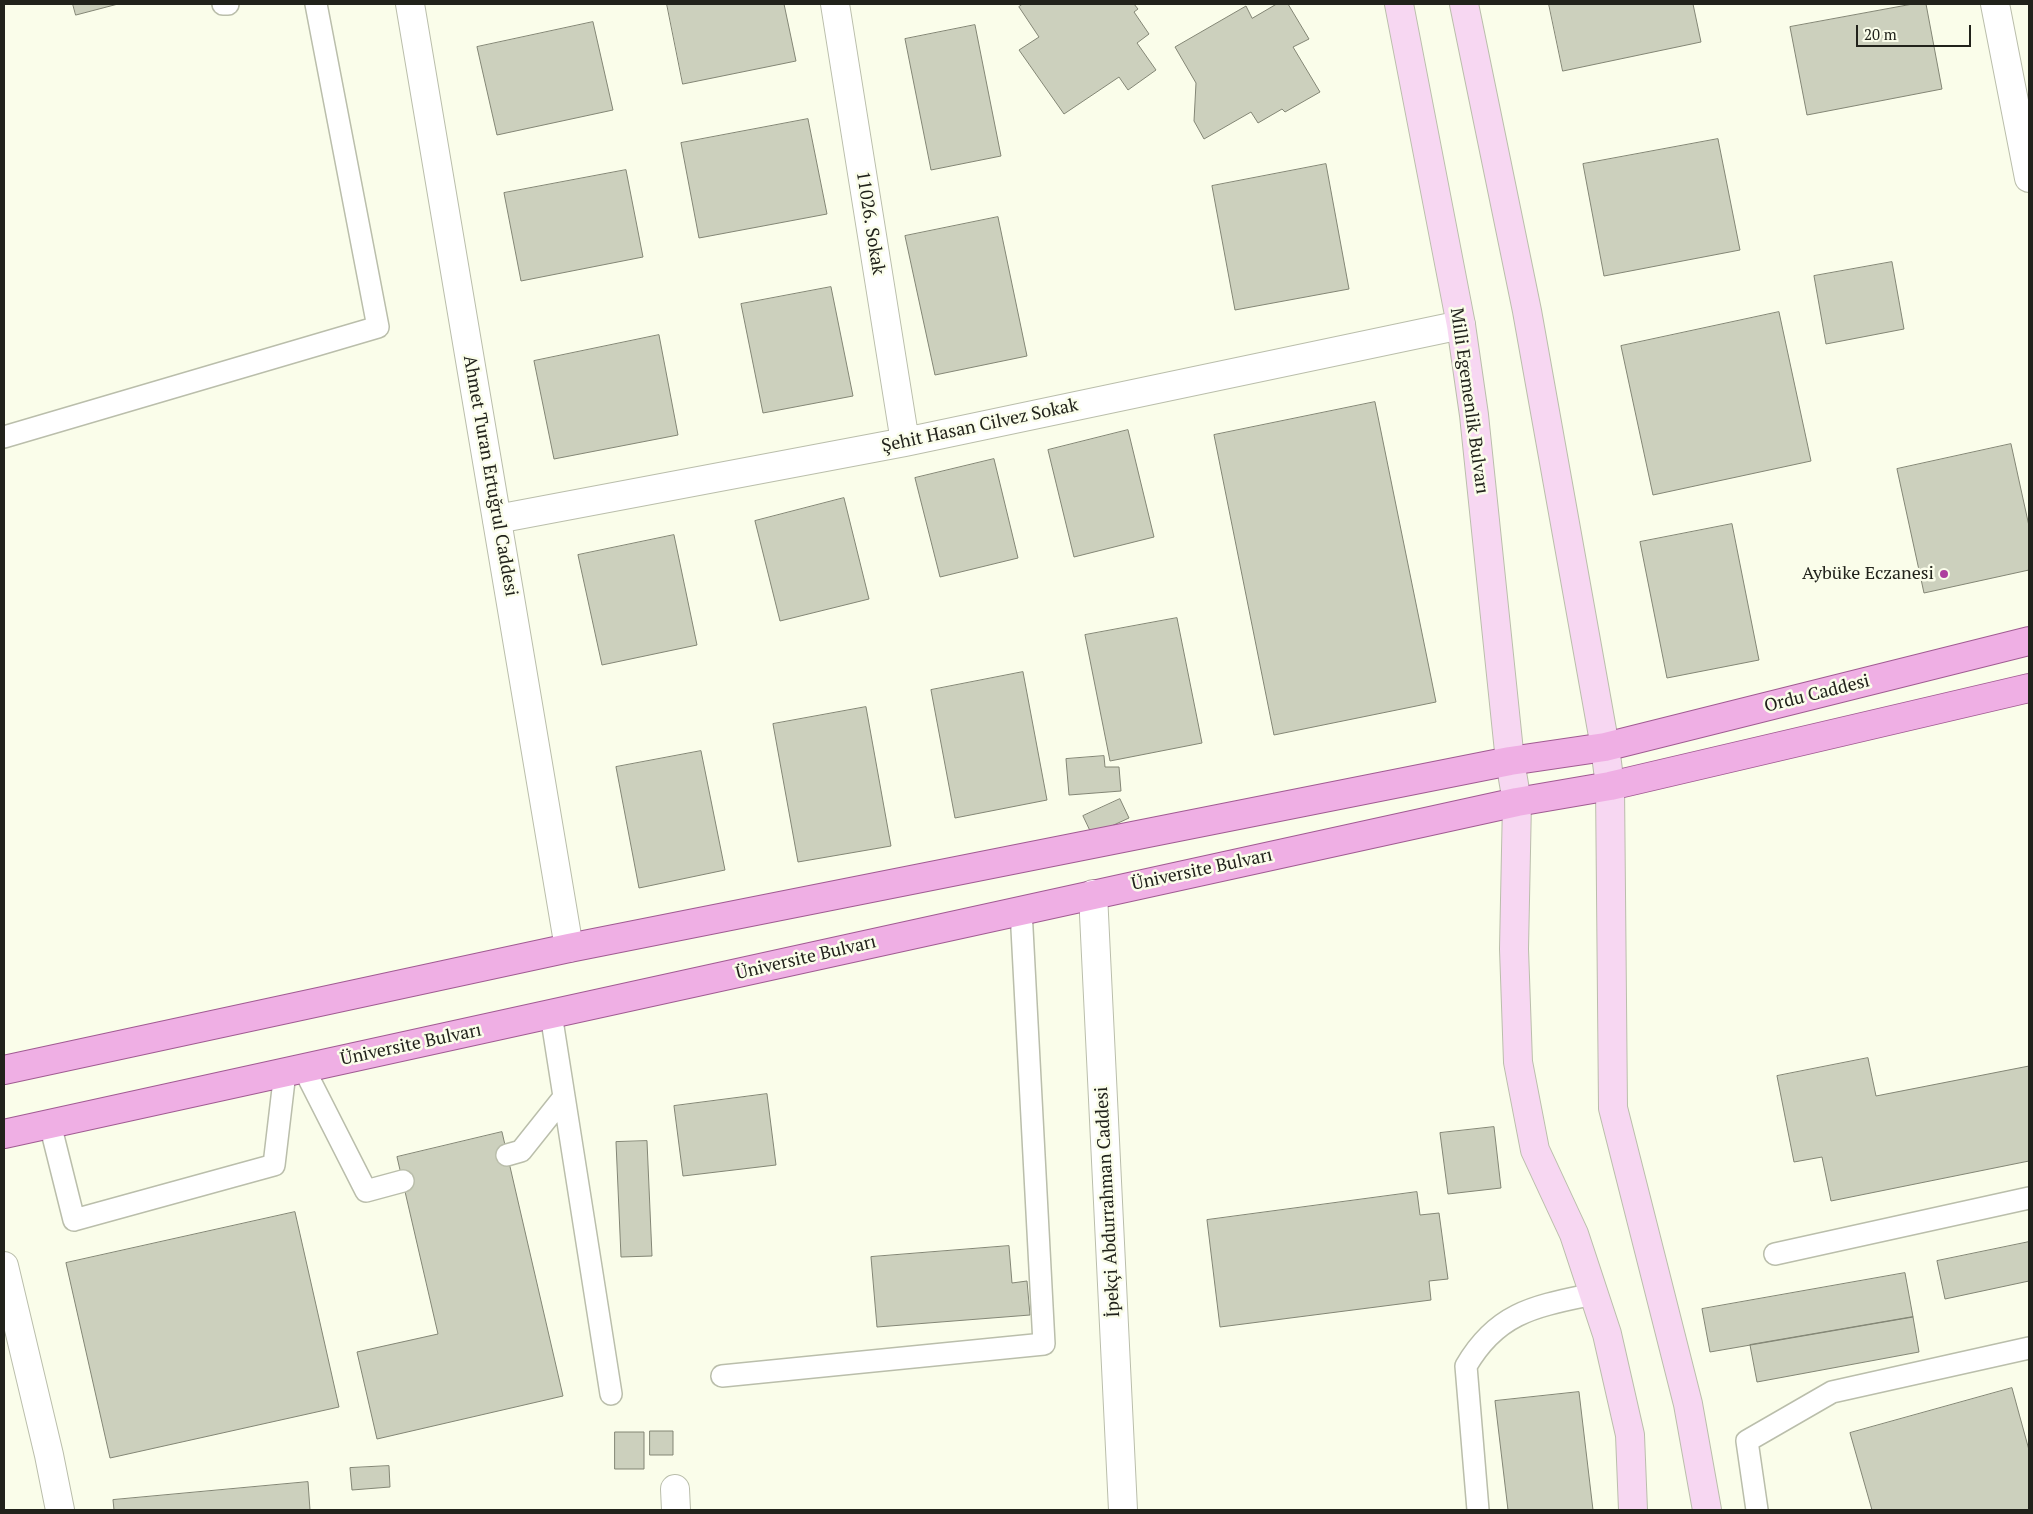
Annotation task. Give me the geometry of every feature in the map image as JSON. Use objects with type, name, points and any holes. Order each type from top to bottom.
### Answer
[{"type":"main road","name":"Milli Egemenlik Bulvarı","points":[[1400,4],[1461,325],[1474,415],[1510,761],[1516,802],[1514,949],[1518,1062],[1535,1150],[1574,1234],[1607,1334],[1630,1435],[1633,1510]]},
{"type":"main road","points":[[1464,4],[1527,311],[1605,747],[1610,786],[1613,1108],[1688,1404],[1707,1510]]},
{"type":"main road","name":"Ordu Caddesi","points":[[1605,747],[2029,640]]},
{"type":"main road","points":[[1610,786],[2029,688]]},
{"type":"main road","points":[[4,1070],[569,948],[1510,761],[1605,747]]},
{"type":"main road","name":"Üniversite Bulvarı","points":[[4,1134],[1516,802],[1610,786]]},
{"type":"street","name":"Ahmet Turan Ertuğrul Caddesi","points":[[410,4],[569,948]]},
{"type":"street","name":"11026. Sokak","points":[[835,4],[905,442]]},
{"type":"street","points":[[1995,4],[2029,178]]},
{"type":"street","name":"Şehit Hasan Cilvez Sokak","points":[[497,519],[905,442],[1461,325]]},
{"type":"street","name":"İpekçi Abdurrahman Caddesi","points":[[1093,894],[1123,1510]]},
{"type":"street","points":[[4,1266],[49,1455],[60,1510]]},
{"type":"lane","points":[[222,4],[228,4]]},
{"type":"lane","points":[[4,437],[378,327],[316,4]]},
{"type":"lane","points":[[722,1376],[1044,1344],[1021,910]]},
{"type":"lane","points":[[551,1014],[610,1394]]},
{"type":"lane","points":[[50,1124],[74,1220],[274,1165],[294,1071]]},
{"type":"lane","points":[[294,1071],[366,1191],[403,1181]]},
{"type":"lane","points":[[507,1155],[521,1152],[564,1097]]},
{"type":"lane","points":[[1776,1254],[2029,1198]]},
{"type":"lane","points":[[1478,1510],[1466,1366],[1475,1350],[1487,1336],[1501,1324],[1522,1312],[1545,1304],[1594,1294]]},
{"type":"lane","points":[[1757,1510],[1747,1441],[1832,1392],[2029,1348]]},
{"type":"building","points":[[73,4],[118,4],[76,15]]},
{"type":"building","points":[[667,4],[784,4],[796,61],[683,84]]},
{"type":"building","points":[[1023,4],[1134,4],[1138,9],[1134,12],[1149,34],[1137,43],[1156,70],[1128,90],[1119,77],[1064,114],[1019,50],[1039,37],[1019,7]]},
{"type":"building","points":[[1277,4],[1288,4],[1309,39],[1293,47],[1320,92],[1285,112],[1282,109],[1258,123],[1251,112],[1204,139],[1194,121],[1196,83],[1175,47],[1246,6],[1252,18]]},
{"type":"building","points":[[1549,4],[1693,4],[1701,42],[1563,71]]},
{"type":"building","points":[[1913,4],[1926,4],[1942,89],[1807,115],[1790,27]]},
{"type":"building","points":[[593,22],[613,110],[497,135],[477,47]]},
{"type":"building","points":[[975,25],[1001,156],[931,170],[905,39]]},
{"type":"building","points":[[808,119],[827,214],[699,238],[681,143]]},
{"type":"building","points":[[1718,139],[1740,250],[1604,276],[1583,164]]},
{"type":"building","points":[[1326,164],[1349,289],[1235,310],[1212,186]]},
{"type":"building","points":[[626,170],[643,257],[521,281],[504,193]]},
{"type":"building","points":[[998,217],[1027,356],[935,375],[905,236]]},
{"type":"building","points":[[1892,262],[1904,329],[1826,344],[1814,276]]},
{"type":"building","points":[[831,287],[853,396],[763,413],[741,304]]},
{"type":"building","points":[[1779,312],[1811,461],[1653,495],[1621,346]]},
{"type":"building","points":[[659,335],[678,435],[554,459],[534,361]]},
{"type":"building","points":[[1375,402],[1436,702],[1274,735],[1214,435]]},
{"type":"building","points":[[1128,430],[1154,537],[1074,557],[1048,450]]},
{"type":"building","points":[[2011,444],[2029,526],[2029,570],[1924,593],[1897,469]]},
{"type":"building","points":[[994,459],[1018,558],[940,577],[915,478]]},
{"type":"building","points":[[844,498],[869,599],[780,621],[755,521]]},
{"type":"building","points":[[1732,524],[1759,660],[1667,678],[1640,542]]},
{"type":"building","points":[[674,535],[697,645],[602,665],[578,555]]},
{"type":"building","points":[[1177,618],[1202,743],[1110,761],[1085,635]]},
{"type":"building","points":[[1023,672],[1047,800],[955,818],[931,690]]},
{"type":"building","points":[[866,707],[891,846],[798,862],[773,724]]},
{"type":"building","points":[[701,751],[725,870],[639,888],[616,767]]},
{"type":"building","points":[[1104,756],[1105,767],[1119,767],[1121,791],[1069,795],[1066,759]]},
{"type":"building","points":[[1120,799],[1129,818],[1092,835],[1083,816]]},
{"type":"building","points":[[1868,1058],[1876,1096],[2029,1066],[2029,1161],[1831,1201],[1822,1157],[1794,1162],[1777,1076]]},
{"type":"building","points":[[767,1094],[776,1165],[683,1176],[674,1106]]},
{"type":"building","points":[[1494,1127],[1501,1188],[1448,1194],[1440,1133]]},
{"type":"building","points":[[502,1132],[563,1396],[377,1439],[357,1352],[438,1334],[397,1157]]},
{"type":"building","points":[[647,1141],[652,1256],[621,1257],[616,1142]]},
{"type":"building","points":[[1417,1192],[1420,1215],[1439,1213],[1448,1279],[1429,1281],[1431,1300],[1220,1327],[1207,1220]]},
{"type":"building","points":[[295,1212],[339,1407],[110,1458],[66,1263]]},
{"type":"building","points":[[2029,1242],[2029,1281],[1945,1299],[1937,1261]]},
{"type":"building","points":[[1009,1246],[1012,1283],[1027,1281],[1030,1315],[877,1327],[871,1257]]},
{"type":"building","points":[[1905,1273],[1913,1317],[1710,1352],[1702,1309]]},
{"type":"building","points":[[1913,1317],[1919,1352],[1757,1382],[1750,1345]]},
{"type":"building","points":[[2012,1388],[2029,1450],[2029,1510],[1872,1510],[1850,1433]]},
{"type":"building","points":[[1579,1392],[1593,1510],[1508,1510],[1495,1401]]},
{"type":"building","points":[[650,1431],[673,1431],[673,1455],[650,1455]]},
{"type":"building","points":[[615,1432],[644,1432],[644,1469],[615,1469]]},
{"type":"building","points":[[389,1466],[390,1487],[352,1490],[350,1468]]},
{"type":"building","points":[[308,1482],[310,1510],[114,1510],[113,1500]]},
{"type":"place","name":"Aybüke Eczanesi","points":[[1944,574]]}]
